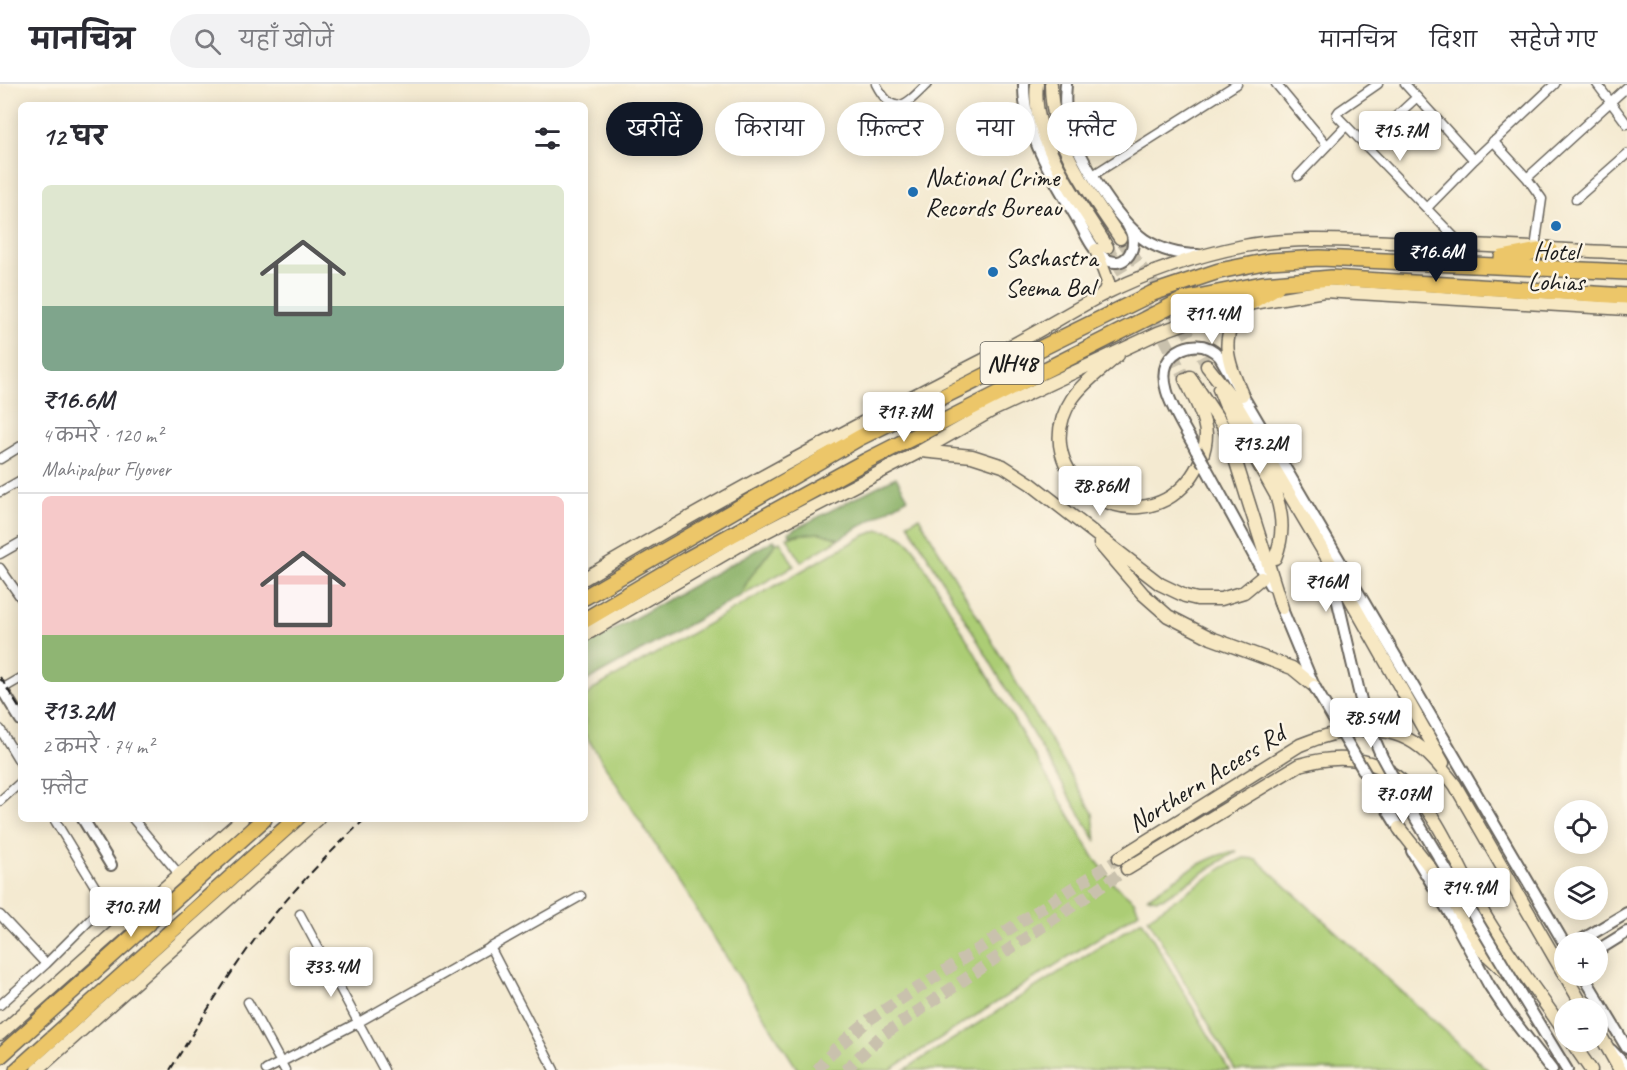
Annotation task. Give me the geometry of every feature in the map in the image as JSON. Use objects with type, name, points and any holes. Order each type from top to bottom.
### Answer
[{"type":"highway","points":[[1479,264],[1542,248]]},
{"type":"highway","name":"NH48","points":[[588,595],[860,438],[1153,293],[1219,271],[1269,261],[1320,258],[1627,272]]},
{"type":"highway","name":"NH48","points":[[588,618],[686,560],[866,461],[1176,303],[1192,298],[1284,281],[1331,278],[1627,296]]},
{"type":"highway","points":[[1247,304],[1284,281]]},
{"type":"highway","points":[[0,1056],[261,822]]},
{"type":"highway","points":[[17,1070],[294,822]]},
{"type":"main road","points":[[1037,84],[1038,108],[1047,143],[1101,248],[1108,282],[1101,296]]},
{"type":"main road","points":[[1051,84],[1051,104],[1055,123],[1067,154],[1086,189],[1120,238]]},
{"type":"main road","points":[[588,576],[675,525],[851,428],[1101,296],[1161,269],[1202,255],[1246,245],[1292,241],[1461,244],[1627,253]]},
{"type":"main road","points":[[588,633],[740,545],[921,451],[993,410],[1189,320],[1247,304],[1324,291],[1627,309]]},
{"type":"main road","points":[[1242,394],[1230,364],[1227,338],[1233,320],[1247,304]]},
{"type":"main road","points":[[1131,345],[1079,390],[1062,417],[1059,441],[1072,476],[1093,495],[1114,506],[1145,507],[1171,497],[1190,478],[1204,451],[1206,435],[1188,377],[1213,410],[1229,440],[1282,608]]},
{"type":"main road","points":[[1275,558],[1282,531],[1280,507],[1276,495],[1225,404],[1210,370],[1233,399],[1329,561],[1455,785]]},
{"type":"main road","points":[[921,451],[989,460],[1017,474],[1160,584],[1185,596],[1208,600],[1227,598],[1244,592],[1261,578]]},
{"type":"main road","points":[[1055,502],[1090,534],[1143,594],[1168,616],[1210,638],[1292,669],[1314,686]]},
{"type":"main road","name":"Northern Access Rd","points":[[1119,858],[1300,745],[1335,732],[1364,730],[1394,734],[1408,740],[1431,757],[1455,785],[1554,956]]},
{"type":"main road","name":"Northern Access Rd","points":[[1127,869],[1299,765],[1335,758],[1367,763],[1400,778],[1425,804],[1485,915],[1554,1017]]},
{"type":"main road","points":[[0,1034],[239,822]]},
{"type":"main road","points":[[37,1070],[315,822]]},
{"type":"main road","points":[[1399,828],[1439,879],[1490,960],[1516,981],[1536,991]]},
{"type":"main road","points":[[1608,1049],[1620,1070]]},
{"type":"main road","points":[[1579,1052],[1591,1070]]},
{"type":"street","points":[[876,84],[886,100],[895,105],[901,105],[908,102],[927,84]]},
{"type":"street","points":[[1024,84],[1030,125],[1055,181],[1109,261],[1120,261],[1127,257],[1135,244],[1134,238],[1080,153],[1070,128],[1065,100],[1066,84]]},
{"type":"street","points":[[1093,175],[1224,87],[1237,84]]},
{"type":"street","points":[[1276,84],[1327,145]]},
{"type":"street","points":[[1378,84],[1337,113],[1337,117],[1461,244]]},
{"type":"street","points":[[1405,84],[1474,160]]},
{"type":"street","points":[[1427,208],[1493,141],[1555,84]]},
{"type":"street","points":[[1597,84],[1627,124]]},
{"type":"street","points":[[1527,178],[1627,87]]},
{"type":"street","points":[[1365,145],[1417,97]]},
{"type":"street","points":[[1298,176],[1346,126]]},
{"type":"street","points":[[1493,141],[1527,178],[1542,199],[1542,248]]},
{"type":"street","points":[[1576,199],[1627,154]]},
{"type":"street","points":[[1128,226],[1146,241],[1170,252],[1202,255]]},
{"type":"street","points":[[1552,1070],[1489,986],[1399,828],[1314,686],[1296,647],[1282,608],[1164,386],[1163,372],[1168,361],[1178,351],[1193,346],[1207,347],[1220,357],[1558,932]]},
{"type":"street","points":[[0,459],[18,448]]},
{"type":"street","points":[[0,492],[18,482]]},
{"type":"street","points":[[0,554],[18,544]]},
{"type":"street","points":[[1329,561],[1365,717],[1382,757],[1411,811],[1567,1070]]},
{"type":"street","points":[[0,568],[18,593]]},
{"type":"street","points":[[18,680],[1,688],[18,715]]},
{"type":"street","points":[[0,729],[18,759]]},
{"type":"street","points":[[0,801],[18,785]]},
{"type":"street","points":[[0,1005],[46,964],[103,909],[105,904],[56,822]]},
{"type":"street","points":[[85,822],[111,865]]},
{"type":"street","points":[[136,822],[179,874]]},
{"type":"street","points":[[266,1070],[283,1066],[581,896]]},
{"type":"street","points":[[1595,932],[1627,913]]},
{"type":"street","points":[[300,914],[384,1070]]},
{"type":"street","points":[[0,915],[46,964]]},
{"type":"street","points":[[1608,944],[1627,932]]},
{"type":"street","points":[[490,947],[554,1070]]},
{"type":"street","points":[[1590,986],[1627,1048]]},
{"type":"street","points":[[248,1002],[283,1066]]},
{"type":"street","points":[[1608,1048],[1627,1067]]},
{"type":"green space","points":[[896,477],[908,498],[839,539],[821,533],[790,535],[789,532]]},
{"type":"green space","points":[[919,517],[1093,813],[1096,841],[908,523]]},
{"type":"green space","points":[[879,530],[891,532],[900,535],[915,550],[1093,856],[1114,884],[1134,901],[1139,912],[890,1070],[798,1070],[588,739],[588,695],[595,688],[863,536]]},
{"type":"green space","points":[[821,533],[839,539],[801,562],[787,537]]},
{"type":"green space","points":[[774,540],[776,543],[748,580],[740,596],[588,680],[588,644]]},
{"type":"green space","points":[[780,541],[794,566],[740,596],[748,580],[776,543]]},
{"type":"green space","points":[[1237,851],[1165,897],[1156,899],[1148,897],[1213,857]]},
{"type":"green space","points":[[1244,858],[1256,859],[1488,1070],[1235,1070],[1148,918],[1224,867]]},
{"type":"green space","points":[[1142,920],[1229,1070],[904,1070]]},
{"type":"tunnel","points":[[1120,238],[1184,326],[1207,366]]},
{"type":"tunnel","points":[[1107,247],[1164,337],[1185,379]]},
{"type":"tunnel","points":[[817,1070],[836,1048],[870,1019],[1119,858]]},
{"type":"tunnel","points":[[845,1070],[880,1037],[1127,869]]},
{"type":"railway","points":[[0,677],[18,706]]},
{"type":"railway","points":[[170,1070],[227,980],[264,927],[313,871],[362,822]]},
{"type":"place","name":"National Crime Records Bureau","points":[[913,192]]},
{"type":"place","name":"Hotel Lohias","points":[[1556,226]]},
{"type":"place","name":"Sashastra Seema Bal","points":[[993,272]]}]
